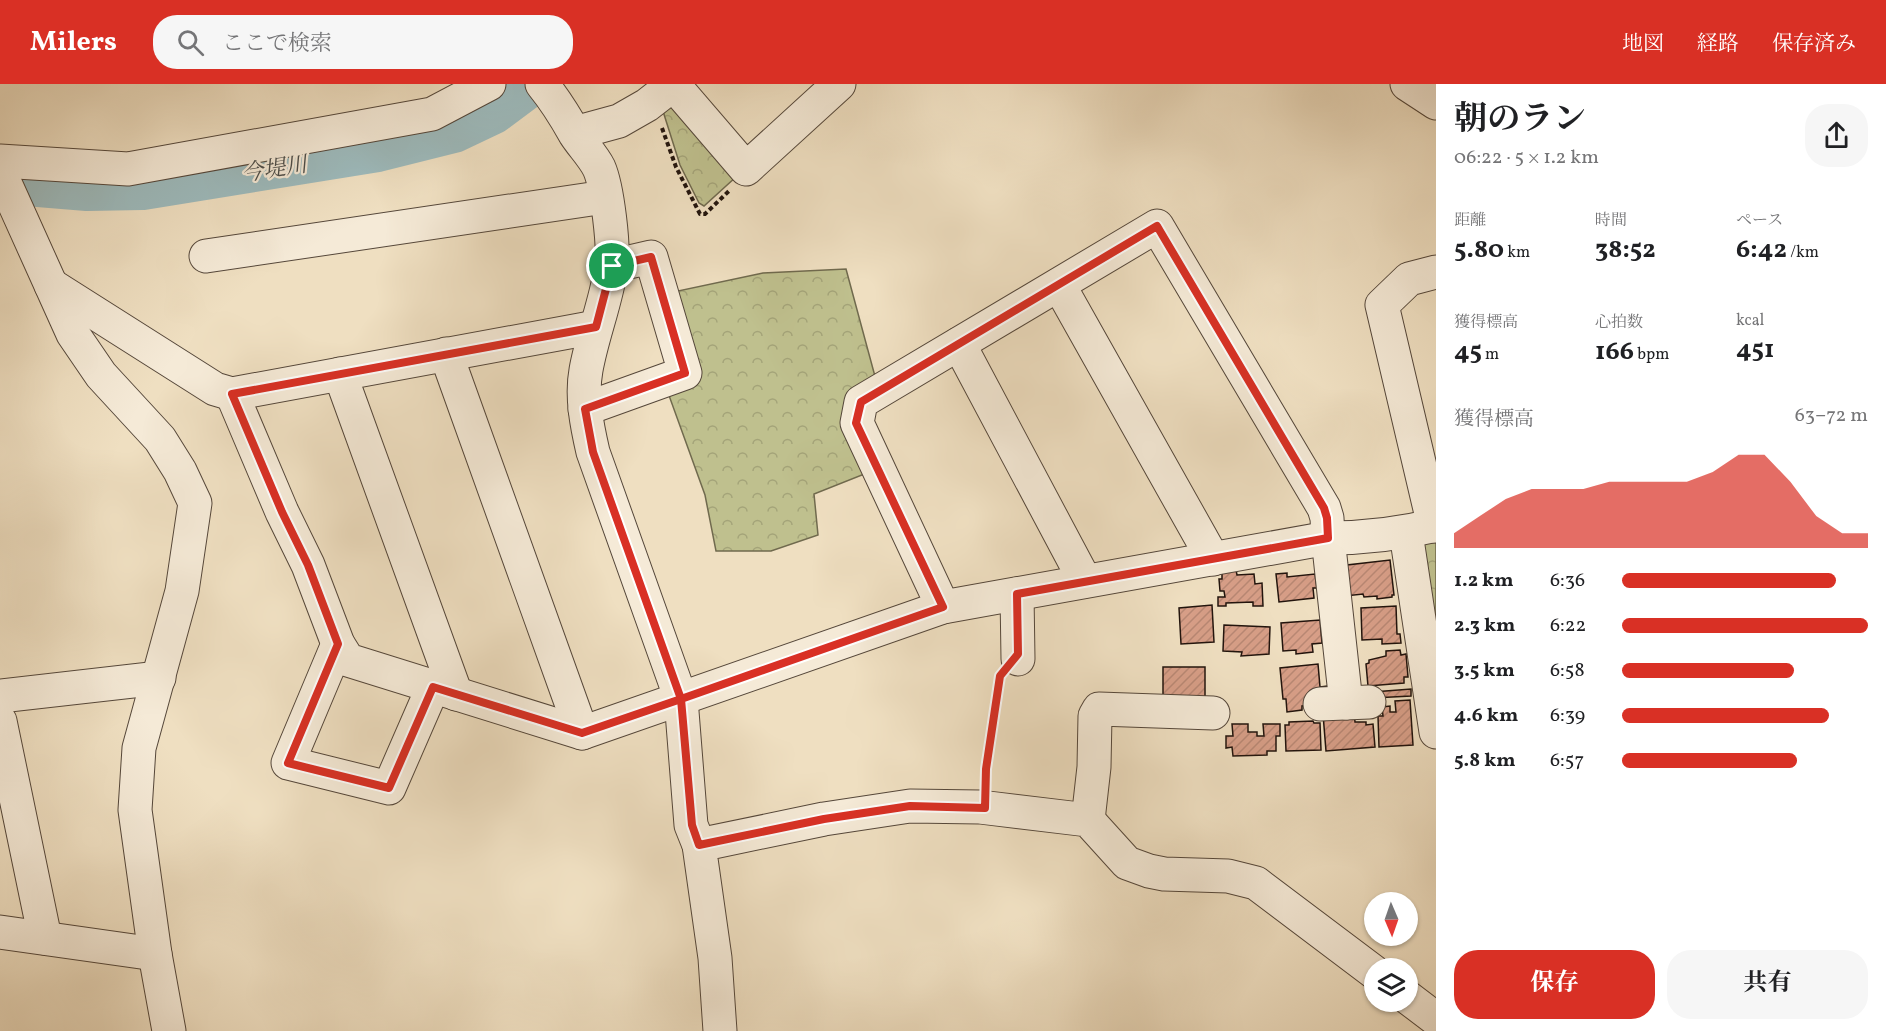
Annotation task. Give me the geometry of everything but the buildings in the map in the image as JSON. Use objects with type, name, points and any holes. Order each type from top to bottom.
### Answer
[{"type":"street","points":[[0,161],[128,169],[432,114],[489,84]]},
{"type":"street","points":[[575,133],[619,121],[647,105],[674,84],[746,169],[839,84]]},
{"type":"street","points":[[1407,84],[1436,103]]},
{"type":"street","points":[[551,94],[599,168],[605,197],[612,238],[612,266],[586,372],[585,409],[593,452],[681,699],[692,825],[699,845],[715,958],[720,1031]]},
{"type":"street","points":[[0,172],[73,334],[100,375],[160,439],[180,471],[195,503],[182,591],[139,748],[135,810],[155,954],[169,1031]]},
{"type":"street","points":[[206,256],[605,197]]},
{"type":"street","points":[[943,607],[856,423],[861,402],[1157,226],[1324,508],[1327,518],[1345,703]]},
{"type":"street","points":[[585,409],[685,373],[651,257],[612,266]]},
{"type":"street","points":[[1436,272],[1409,279],[1382,305],[1425,528],[1436,732]]},
{"type":"street","points":[[51,285],[215,388],[232,394],[596,327]]},
{"type":"street","points":[[1059,285],[1213,559]]},
{"type":"street","points":[[959,344],[1085,581]]},
{"type":"street","points":[[446,354],[582,733]]},
{"type":"street","points":[[338,644],[288,763],[389,788],[444,690],[340,374]]},
{"type":"street","points":[[232,394],[282,512],[308,565],[338,644],[348,660],[582,733],[943,607],[1328,538],[1357,538],[1425,528]]},
{"type":"street","points":[[1017,594],[1018,656]]},
{"type":"street","points":[[0,696],[159,678]]},
{"type":"street","points":[[1088,820],[1094,767],[1095,716],[1099,710],[1213,713]]},
{"type":"street","points":[[0,721],[45,938]]},
{"type":"street","points":[[699,845],[824,819],[910,806],[985,808],[1088,820],[1127,863],[1164,874],[1228,876],[1256,883],[1364,964]]},
{"type":"street","points":[[0,932],[155,954]]},
{"type":"street","points":[[1418,1005],[1436,1019]]},
{"type":"path","points":[[659,120],[676,167],[700,214],[705,214],[745,176],[746,169]]},
{"type":"path","points":[[985,808],[986,769],[1000,676],[1018,656]]},
{"type":"green space","points":[[668,104],[680,110],[737,176],[704,206],[699,203],[680,165],[662,108]]},
{"type":"green space","points":[[846,269],[876,380],[867,473],[814,494],[818,535],[771,551],[716,551],[705,495],[667,390],[673,292],[763,273]]},
{"type":"green space","points":[[1436,536],[1436,662],[1421,547]]},
{"type":"waterway","name":"今堤川","points":[[0,183],[87,190],[143,189],[378,151],[454,132],[494,113],[533,84]]},
{"type":"route","points":[[612,266],[596,327],[232,394],[282,512],[308,565],[338,644],[288,763],[389,788],[433,687],[582,733],[681,699],[692,825],[699,845],[824,819],[910,806],[985,808],[986,769],[1000,676],[1018,654],[1017,594],[1328,538],[1324,508],[1157,226],[861,402],[856,423],[943,607],[681,699],[593,452],[585,409],[685,373],[651,257],[612,266]]}]
